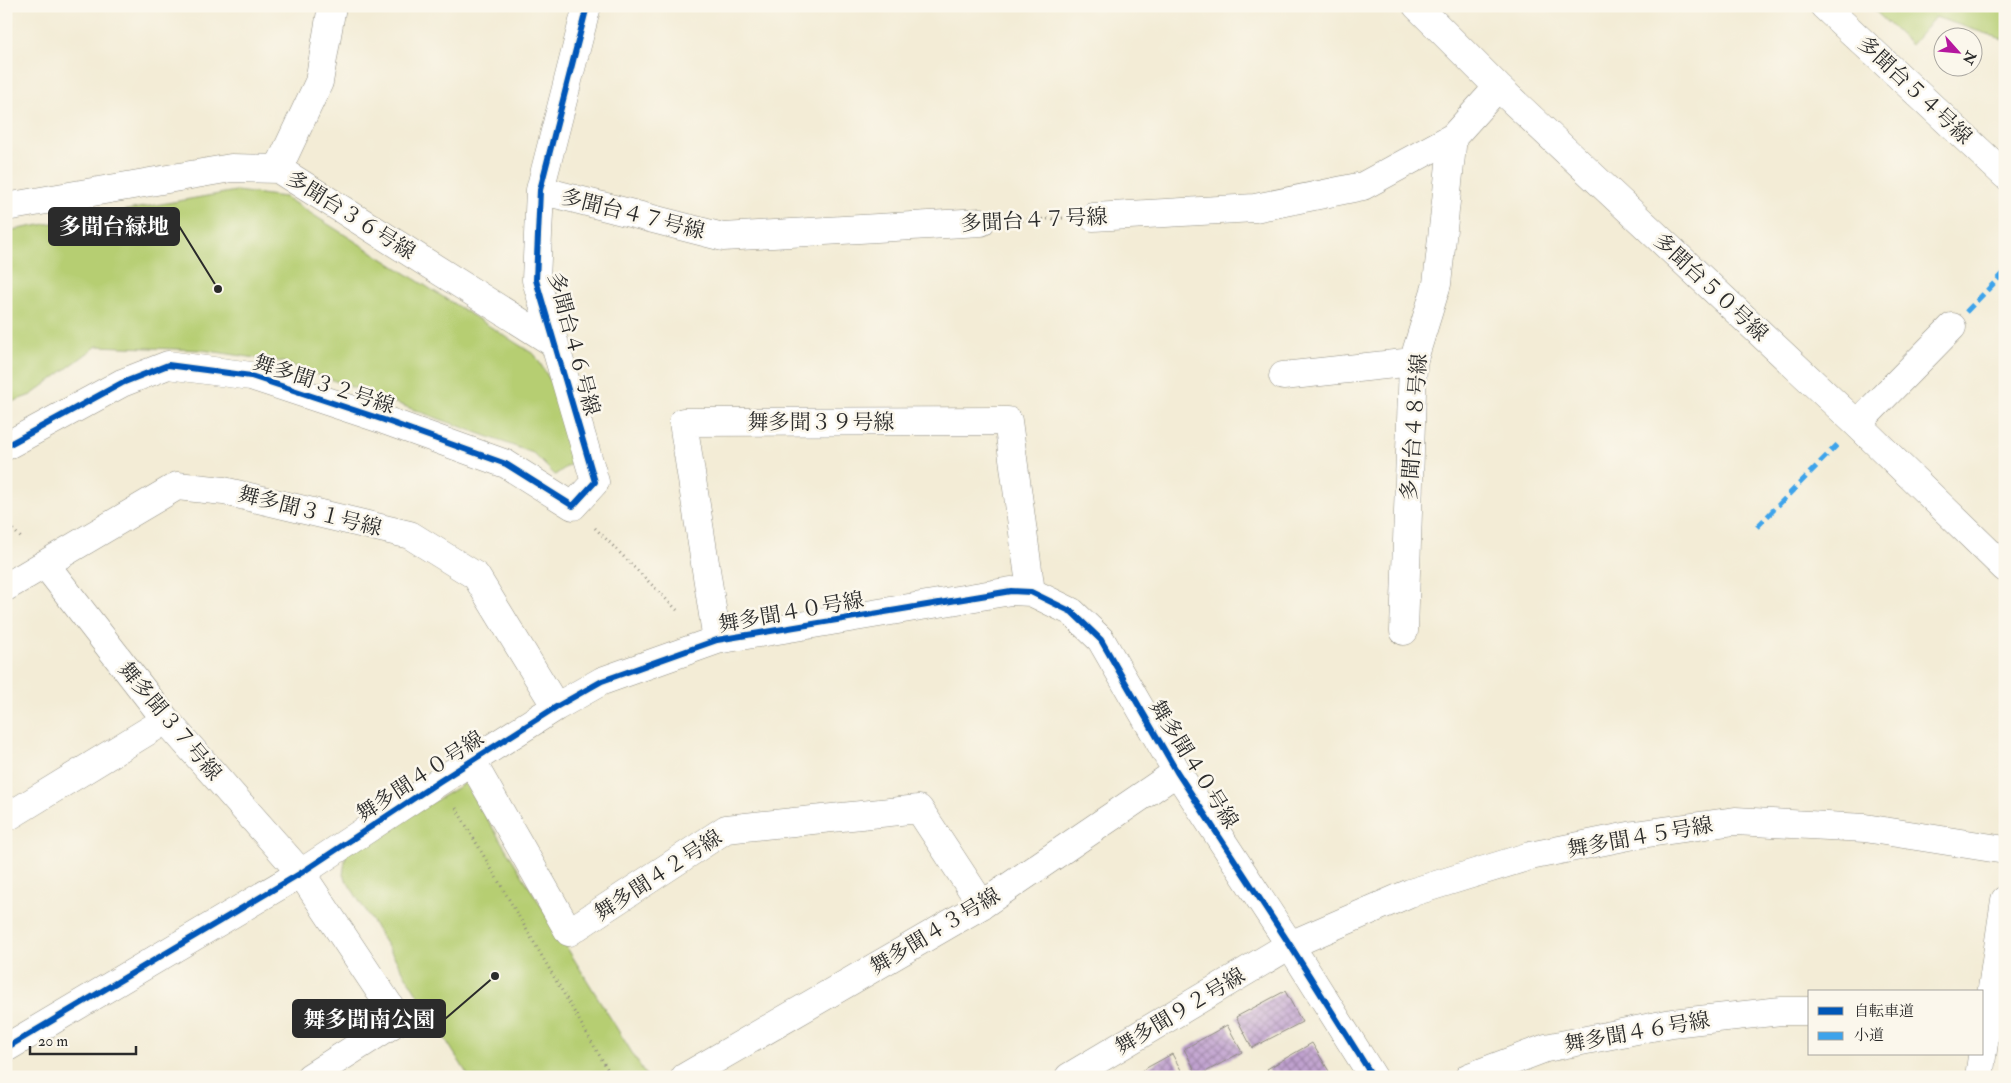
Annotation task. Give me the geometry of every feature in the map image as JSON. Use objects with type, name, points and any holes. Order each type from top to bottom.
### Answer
[{"type":"street","points":[[278,169],[319,82],[332,6]]},
{"type":"street","name":"多聞台４６号線","points":[[573,506],[595,482],[536,280],[540,190],[587,6]]},
{"type":"street","name":"多聞台５０号線","points":[[1417,6],[1498,87],[1857,424],[2005,568]]},
{"type":"street","name":"多聞台５４号線","points":[[1824,6],[2005,175]]},
{"type":"street","name":"多聞台４７号線","points":[[1093,217],[1255,208],[1363,186],[1453,137],[1498,87]]},
{"type":"street","name":"多聞台４８号線","points":[[1404,631],[1413,362],[1437,284],[1453,137]]},
{"type":"street","name":"多聞台３６号線","points":[[6,206],[231,168],[278,169],[555,344]]},
{"type":"street","name":"多聞台４７号線","points":[[540,190],[723,237],[981,222]]},
{"type":"street","points":[[1857,424],[1952,327]]},
{"type":"street","points":[[1283,376],[1413,362]]},
{"type":"street","name":"舞多聞３２号線","points":[[6,446],[122,383],[168,365],[252,376],[384,420],[506,464],[573,506]]},
{"type":"street","name":"舞多聞３９号線","points":[[717,640],[683,422],[1008,421],[1031,592]]},
{"type":"street","name":"舞多聞３１号線","points":[[6,587],[177,486],[224,491],[410,536],[476,576],[556,707]]},
{"type":"street","name":"舞多聞３７号線","points":[[45,564],[166,720],[301,874],[399,1020],[310,1077]]},
{"type":"street","name":"舞多聞４０号線","points":[[6,1048],[301,874],[440,781],[602,680],[717,640],[1011,591],[1031,592],[1072,612],[1101,640],[1177,772],[1290,944],[1372,1077]]},
{"type":"street","points":[[6,818],[166,720]]},
{"type":"street","name":"舞多聞４２号線","points":[[472,762],[569,932],[726,829],[919,808],[982,905]]},
{"type":"street","name":"舞多聞４３号線","points":[[685,1077],[982,905],[1177,772]]},
{"type":"street","name":"舞多聞４５号線","points":[[1290,944],[1410,893],[1530,856],[1634,835],[1735,821],[1865,828],[2005,850]]},
{"type":"street","points":[[1979,1077],[1992,1024],[2005,900]]},
{"type":"street","name":"舞多聞９２号線","points":[[1069,1077],[1290,944]]},
{"type":"street","name":"舞多聞４６号線","points":[[1469,1077],[1546,1048],[1672,1023],[1781,1011],[1808,1012]]},
{"type":"path","points":[[573,506],[689,623],[717,640]]},
{"type":"path","points":[[440,781],[612,1077]]},
{"type":"green space","points":[[1870,6],[2005,6],[2005,40],[1984,33],[1984,28],[1968,28],[1935,17],[1911,45]]},
{"type":"green space","points":[[236,191],[285,197],[535,355],[561,398],[576,460],[555,475],[533,453],[283,362],[202,350],[97,346],[31,395],[6,404],[6,231]]},
{"type":"green space","points":[[465,783],[647,1077],[469,1077],[343,875],[346,854]]},
{"type":"building","points":[[1285,991],[1302,1022],[1252,1048],[1236,1017]]},
{"type":"building","points":[[1227,1025],[1242,1052],[1198,1076],[1184,1049]]},
{"type":"building","points":[[1312,1043],[1330,1073],[1325,1077],[1272,1077],[1267,1069]]},
{"type":"building","points":[[1172,1054],[1185,1077],[1130,1077]]},
{"type":"marked path","points":[[1966,312],[2005,272]]},
{"type":"marked path","points":[[1757,527],[1838,444]]},
{"type":"cycle path","points":[[6,446],[122,383],[168,365],[251,376],[384,420],[506,464],[573,506],[595,482],[536,280],[540,190],[587,6]]},
{"type":"cycle path","points":[[6,1048],[301,873],[556,707],[602,681],[717,640],[1011,591],[1031,592],[1072,612],[1101,640],[1177,772],[1290,945],[1373,1077]]},
{"type":"place","name":"多聞台緑地","points":[[218,289]]},
{"type":"place","name":"舞多聞南公園","points":[[495,976]]}]
